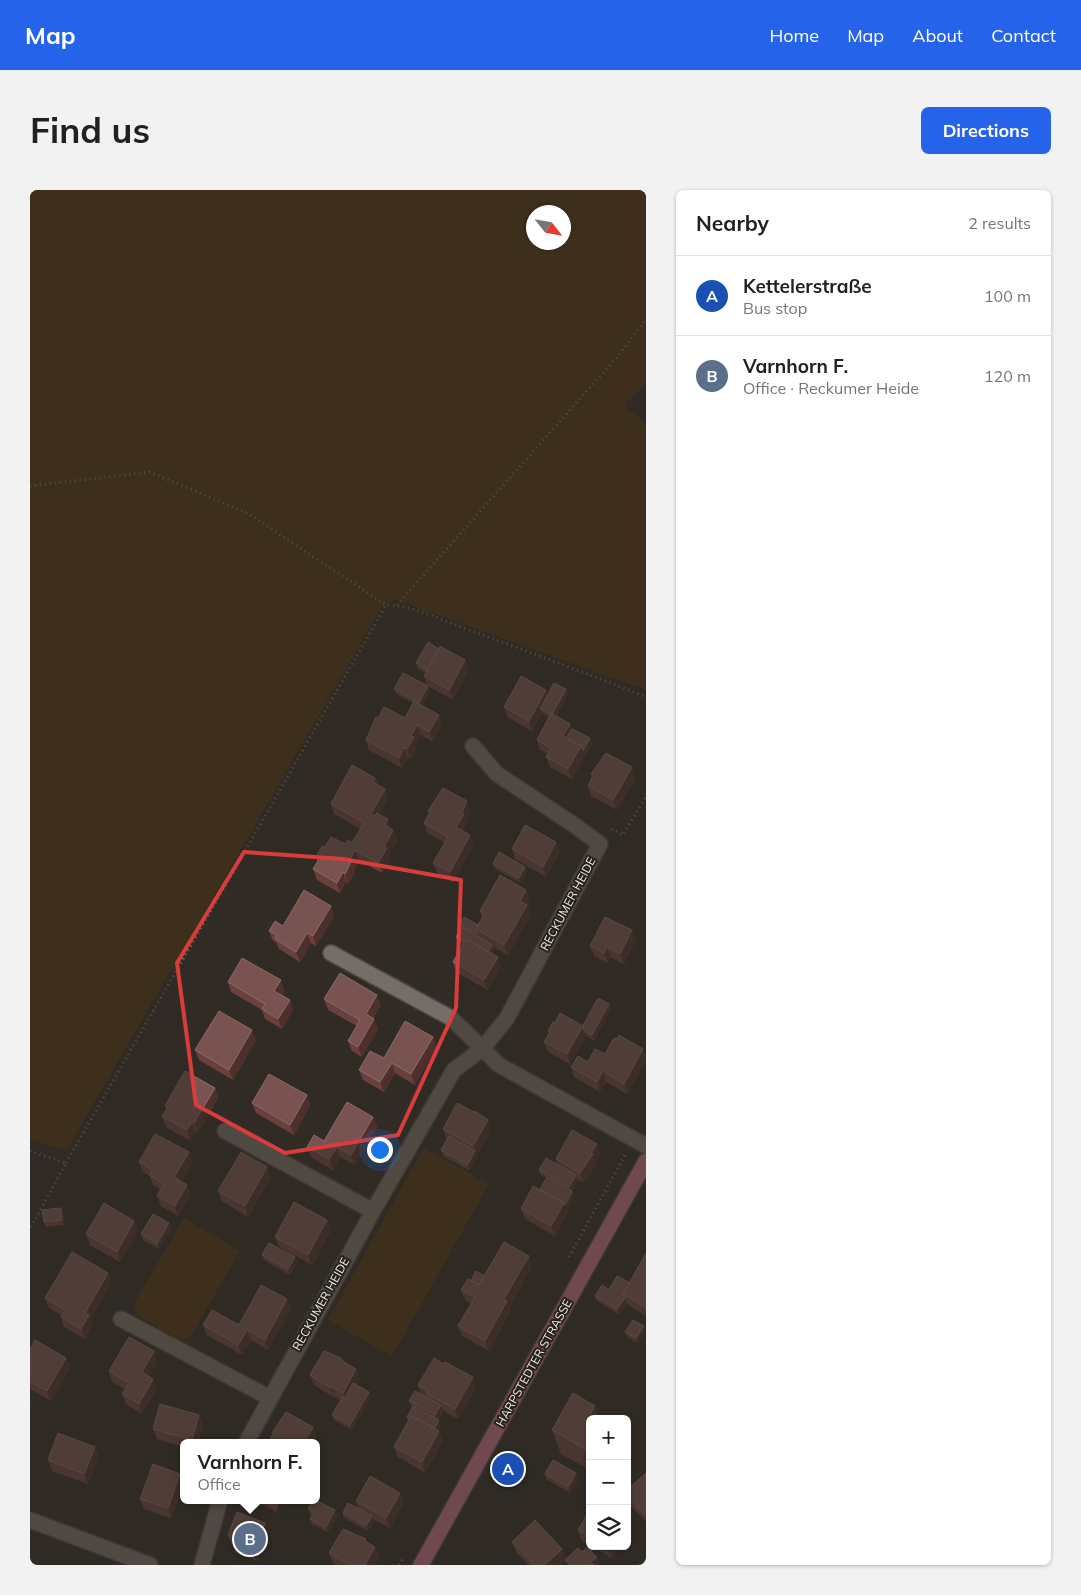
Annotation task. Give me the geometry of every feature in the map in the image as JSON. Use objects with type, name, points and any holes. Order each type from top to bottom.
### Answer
[{"type":"main road","name":"HARPSTEDTER STRASSE","points":[[421,1565],[646,1161]]},
{"type":"street","name":"RECKUMER HEIDE","points":[[248,1439],[373,1211],[454,1070],[482,1049],[507,1018],[600,844],[497,774],[473,746]]},
{"type":"street","points":[[331,953],[451,1018],[500,1064],[646,1146]]},
{"type":"street","points":[[225,1131],[373,1211]]},
{"type":"street","points":[[121,1319],[270,1398]]},
{"type":"street","points":[[202,1565],[219,1504]]},
{"type":"street","points":[[30,1520],[150,1565]]},
{"type":"path","points":[[396,605],[618,356],[646,319]]},
{"type":"path","points":[[30,486],[150,472],[249,514],[386,605],[396,605],[583,671],[646,697]]},
{"type":"path","points":[[30,1229],[386,605]]},
{"type":"path","points":[[600,844],[614,828],[623,835],[646,796]]},
{"type":"path","points":[[30,1151],[66,1163]]},
{"type":"highlighted area","points":[[244,852],[343,859],[461,880],[456,1008],[398,1135],[285,1153],[196,1105],[177,963]]},
{"type":"shaded area","points":[[30,190],[646,190],[646,384],[624,405],[646,424],[646,690],[394,599],[380,610],[66,1151],[30,1139]]},
{"type":"shaded area","points":[[424,1148],[489,1184],[392,1356],[328,1320]]},
{"type":"shaded area","points":[[184,1218],[240,1251],[190,1337],[180,1340],[137,1315],[134,1304]]},
{"type":"building","points":[[428,642],[439,649],[427,670],[416,663]]},
{"type":"building","points":[[440,646],[465,660],[449,690],[424,676]]},
{"type":"building","points":[[403,673],[428,686],[419,703],[394,689]]},
{"type":"building","points":[[521,676],[546,690],[529,721],[504,707]]},
{"type":"building","points":[[554,683],[566,689],[551,714],[540,709]]},
{"type":"building","points":[[414,701],[439,715],[429,732],[417,725],[411,736],[414,737],[407,749],[404,748],[399,758],[366,740],[376,717],[378,718],[384,707],[405,718]]},
{"type":"building","points":[[551,713],[570,724],[563,736],[581,746],[568,769],[546,757],[551,748],[537,740]]},
{"type":"building","points":[[572,729],[590,738],[583,751],[581,746],[566,738]]},
{"type":"building","points":[[606,753],[632,767],[613,800],[588,786],[593,775],[591,774]]},
{"type":"building","points":[[352,765],[375,778],[373,782],[385,789],[371,814],[375,816],[377,813],[388,819],[385,825],[393,830],[384,847],[387,848],[378,863],[355,850],[345,874],[343,872],[337,883],[313,869],[319,859],[316,857],[322,846],[325,847],[331,837],[345,844],[348,840],[352,843],[364,823],[331,804]]},
{"type":"building","points":[[443,788],[467,801],[462,812],[464,814],[456,827],[470,835],[450,872],[433,863],[448,837],[424,823],[430,812],[428,811]]},
{"type":"building","points":[[525,825],[556,842],[543,867],[512,849]]},
{"type":"building","points":[[499,852],[525,867],[519,878],[493,864]]},
{"type":"building","points":[[500,875],[526,890],[520,901],[527,905],[504,945],[476,929],[484,914],[480,911]]},
{"type":"building","points":[[304,890],[331,906],[313,936],[307,933],[296,952],[275,939],[277,935],[269,931],[275,921],[283,926]]},
{"type":"building","points":[[464,917],[478,925],[476,929],[477,934],[459,924]]},
{"type":"building","points":[[605,917],[632,930],[620,954],[607,947],[604,953],[590,946]]},
{"type":"building","points":[[462,927],[492,945],[488,952],[466,939],[464,942],[456,937]]},
{"type":"building","points":[[466,939],[498,957],[484,980],[453,962]]},
{"type":"building","points":[[242,958],[281,980],[274,991],[290,1000],[278,1019],[262,1009],[265,1004],[228,982]]},
{"type":"building","points":[[340,973],[377,995],[366,1014],[374,1019],[358,1047],[348,1041],[360,1020],[324,999]]},
{"type":"building","points":[[598,998],[609,1004],[592,1035],[584,1031],[583,1026],[581,1029]]},
{"type":"building","points":[[219,1011],[252,1030],[229,1070],[195,1050]]},
{"type":"building","points":[[560,1013],[583,1026],[567,1054],[544,1042],[550,1032],[548,1031]]},
{"type":"building","points":[[405,1021],[433,1037],[411,1074],[392,1063],[380,1082],[359,1070],[370,1051],[384,1058]]},
{"type":"building","points":[[619,1035],[643,1049],[624,1084],[603,1071],[597,1082],[571,1067],[578,1056],[588,1062],[595,1049],[605,1054],[614,1038],[617,1039]]},
{"type":"building","points":[[185,1071],[215,1088],[194,1123],[192,1122],[187,1130],[162,1116],[168,1108],[165,1106]]},
{"type":"building","points":[[269,1074],[307,1095],[290,1125],[252,1103]]},
{"type":"building","points":[[347,1102],[373,1117],[351,1155],[337,1147],[329,1159],[307,1147],[314,1135],[324,1141]]},
{"type":"building","points":[[457,1103],[475,1111],[488,1120],[473,1146],[443,1129]]},
{"type":"building","points":[[572,1130],[597,1144],[591,1153],[593,1154],[580,1173],[556,1159]]},
{"type":"building","points":[[155,1134],[189,1152],[174,1177],[187,1185],[175,1206],[157,1196],[164,1184],[149,1175],[153,1170],[139,1162]]},
{"type":"building","points":[[449,1136],[475,1151],[467,1165],[441,1150]]},
{"type":"building","points":[[241,1152],[267,1167],[245,1206],[218,1191]]},
{"type":"building","points":[[546,1158],[576,1175],[569,1187],[539,1170]]},
{"type":"building","points":[[547,1177],[572,1191],[565,1205],[540,1190]]},
{"type":"building","points":[[533,1186],[564,1203],[551,1226],[521,1209]]},
{"type":"building","points":[[294,1202],[327,1220],[308,1255],[275,1237]]},
{"type":"building","points":[[104,1203],[134,1221],[117,1252],[86,1234]]},
{"type":"building","points":[[61,1208],[62,1220],[44,1222],[42,1210]]},
{"type":"building","points":[[153,1214],[169,1223],[157,1244],[141,1234]]},
{"type":"building","points":[[504,1242],[529,1256],[504,1299],[507,1301],[485,1341],[458,1326],[475,1297],[461,1290],[468,1279],[479,1285]]},
{"type":"building","points":[[269,1243],[295,1257],[288,1269],[262,1255]]},
{"type":"building","points":[[72,1252],[108,1273],[85,1313],[89,1315],[81,1329],[61,1317],[65,1310],[45,1298]]},
{"type":"building","points":[[646,1253],[646,1308],[623,1294]]},
{"type":"building","points":[[476,1271],[485,1276],[479,1285],[471,1281]]},
{"type":"building","points":[[617,1276],[630,1283],[623,1294],[625,1298],[617,1309],[595,1296],[602,1285],[609,1290]]},
{"type":"building","points":[[261,1285],[287,1299],[265,1340],[247,1330],[238,1345],[203,1325],[212,1310],[239,1325]]},
{"type":"building","points":[[633,1320],[644,1326],[636,1338],[625,1332]]},
{"type":"building","points":[[129,1337],[154,1351],[142,1372],[153,1379],[139,1404],[122,1394],[129,1383],[109,1371]]},
{"type":"building","points":[[35,1340],[66,1358],[47,1391],[30,1381],[30,1349]]},
{"type":"building","points":[[324,1351],[341,1358],[342,1361],[356,1369],[343,1393],[310,1375]]},
{"type":"building","points":[[434,1358],[473,1377],[455,1409],[427,1394],[428,1391],[418,1385]]},
{"type":"building","points":[[353,1383],[369,1392],[350,1425],[332,1415],[343,1396],[345,1398]]},
{"type":"building","points":[[415,1391],[441,1405],[435,1415],[409,1401]]},
{"type":"building","points":[[573,1393],[595,1406],[590,1415],[586,1415],[586,1450],[552,1430]]},
{"type":"building","points":[[160,1404],[199,1415],[192,1439],[153,1429]]},
{"type":"building","points":[[413,1406],[439,1420],[435,1428],[411,1416],[410,1419],[407,1417]]},
{"type":"building","points":[[286,1412],[313,1427],[306,1439],[270,1439]]},
{"type":"building","points":[[411,1416],[439,1431],[422,1462],[394,1447]]},
{"type":"building","points":[[58,1433],[95,1447],[84,1474],[48,1460]]},
{"type":"building","points":[[553,1460],[576,1473],[568,1487],[545,1474]]},
{"type":"building","points":[[153,1464],[180,1474],[168,1508],[140,1499]]},
{"type":"building","points":[[646,1473],[645,1515],[631,1499],[631,1486]]},
{"type":"building","points":[[370,1476],[400,1493],[386,1518],[356,1501]]},
{"type":"building","points":[[320,1502],[335,1510],[326,1527],[310,1519],[314,1512],[308,1509],[311,1504],[320,1504]]},
{"type":"building","points":[[348,1503],[372,1516],[366,1526],[343,1513]]},
{"type":"building","points":[[269,1504],[278,1504],[276,1508]]},
{"type":"building","points":[[237,1512],[265,1523],[253,1551],[232,1542],[228,1535]]},
{"type":"building","points":[[586,1516],[586,1535],[578,1530]]},
{"type":"building","points":[[535,1520],[562,1549],[545,1565],[534,1565],[512,1542]]},
{"type":"building","points":[[343,1529],[366,1539],[365,1541],[375,1547],[365,1565],[350,1565],[329,1553]]},
{"type":"building","points":[[578,1548],[582,1552],[586,1548],[586,1550],[590,1550],[597,1557],[591,1562],[594,1565],[570,1565],[565,1560]]},
{"type":"place","name":"Kettelerstraße","points":[[508,1469]]},
{"type":"place","name":"Varnhorn F.","points":[[250,1539]]}]
